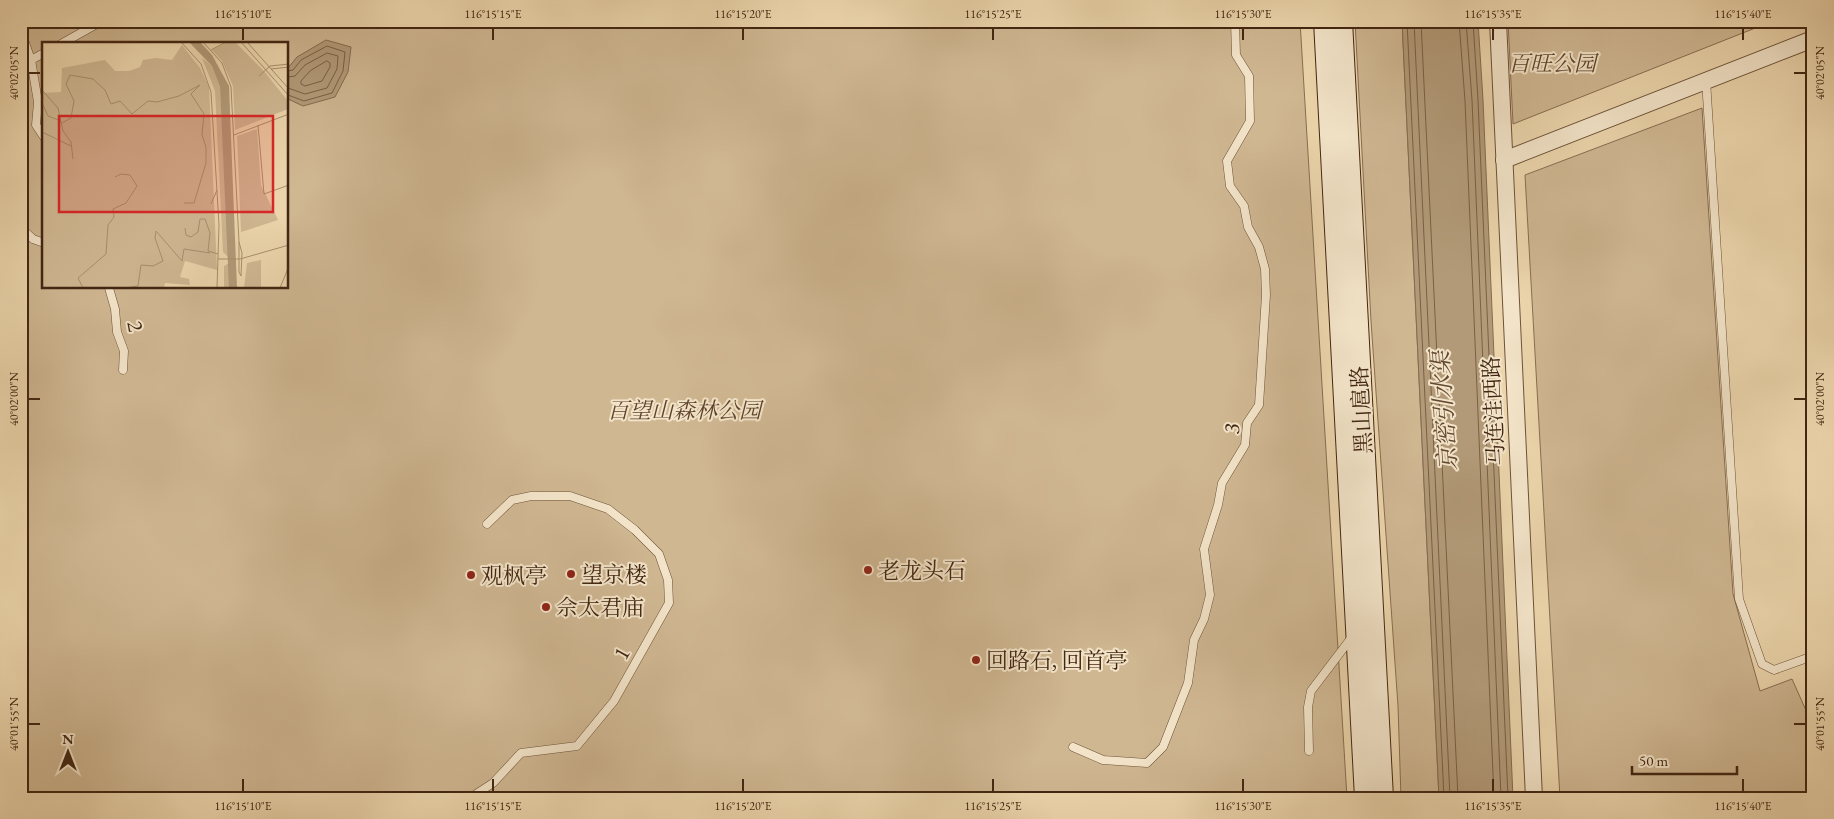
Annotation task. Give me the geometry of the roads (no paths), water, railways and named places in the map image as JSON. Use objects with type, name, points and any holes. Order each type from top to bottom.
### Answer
[{"type":"main road","name":"黑山扈路","points":[[1325,21],[1366,798]]},
{"type":"main road","name":"黑山扈路","points":[[1341,21],[1382,798]]},
{"type":"street","name":"马连洼西路","points":[[1498,21],[1534,798]]},
{"type":"street","points":[[1504,160],[1813,39]]},
{"type":"lane","points":[[25,21],[22,40],[31,60],[38,102],[36,125],[42,134]]},
{"type":"lane","points":[[65,42],[102,21]]},
{"type":"lane","name":"3","points":[[1073,747],[1102,760],[1147,763],[1163,748],[1188,683],[1194,640],[1204,619],[1210,595],[1204,549],[1218,505],[1222,483],[1245,445],[1247,423],[1259,405],[1266,294],[1265,269],[1259,247],[1248,227],[1244,206],[1230,186],[1227,160],[1250,121],[1249,76],[1236,55],[1236,21]]},
{"type":"lane","points":[[31,60],[42,54]]},
{"type":"lane","points":[[1706,80],[1739,600],[1762,664],[1774,670],[1813,656]]},
{"type":"lane","points":[[21,228],[33,239],[42,242]]},
{"type":"lane","name":"2","points":[[109,289],[115,309],[117,332],[124,351],[123,370]]},
{"type":"lane","name":"1","points":[[470,798],[493,783],[521,753],[577,746],[614,701],[669,603],[668,580],[659,554],[635,530],[608,509],[570,496],[531,496],[512,500],[487,524]]},
{"type":"lane","points":[[1309,752],[1308,707],[1311,691],[1356,631]]},
{"type":"water","name":"京密引水渠","points":[[1402,21],[1478,21],[1513,798],[1439,798]]},
{"type":"water","points":[[326,40],[351,47],[348,72],[335,97],[303,106],[289,99],[289,67],[297,57]]},
{"type":"place","name":"老龙头石","points":[[868,570]]},
{"type":"place","name":"望京楼","points":[[571,574]]},
{"type":"place","name":"观枫亭","points":[[471,575]]},
{"type":"place","name":"佘太君庙","points":[[546,607]]},
{"type":"place","name":"回路石, 回首亭","points":[[976,660]]},
{"type":"park label","name":"百旺公园","points":[[1552,63]]},
{"type":"park label","name":"百望山森林公园","points":[[684,410]]}]
